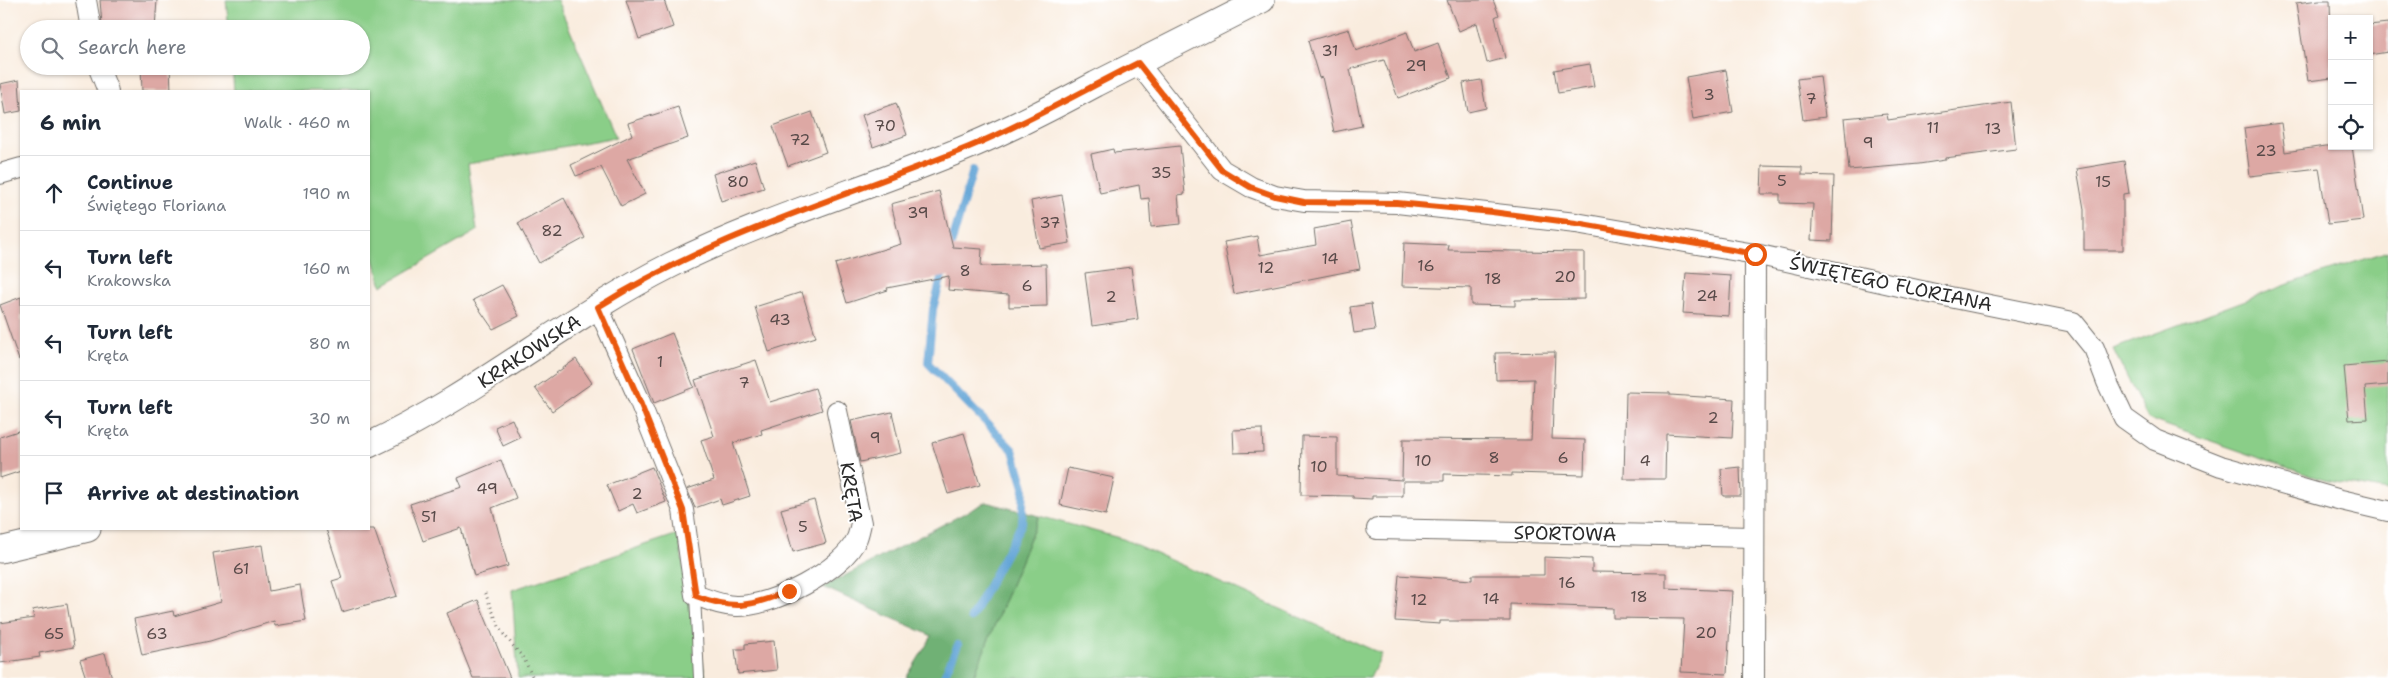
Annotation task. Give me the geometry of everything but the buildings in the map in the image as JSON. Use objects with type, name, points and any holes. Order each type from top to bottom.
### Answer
[{"type":"street","points":[[86,0],[89,20]]},
{"type":"street","name":"KRAKOWSKA","points":[[370,444],[454,399],[598,307],[670,266],[736,235],[970,146],[1262,0]]},
{"type":"street","name":"ŚWIĘTEGO FLORIANA","points":[[1138,63],[1222,170],[1250,187],[1275,196],[1304,202],[1397,203],[1501,213],[1576,223],[1755,254],[2073,322],[2094,348],[2124,418],[2155,440],[2221,466],[2341,500],[2388,511]]},
{"type":"street","points":[[102,75],[108,90]]},
{"type":"street","points":[[0,174],[20,168]]},
{"type":"street","points":[[1754,678],[1755,254]]},
{"type":"street","points":[[598,307],[638,397],[683,510],[696,596]]},
{"type":"street","name":"KRĘTA","points":[[696,596],[718,604],[738,606],[761,602],[811,583],[827,572],[857,538],[861,522],[837,411]]},
{"type":"street","name":"SPORTOWA","points":[[1377,529],[1754,537]]},
{"type":"street","points":[[0,550],[84,530]]},
{"type":"lane","points":[[696,596],[699,678]]},
{"type":"path","points":[[485,594],[501,631],[524,659],[532,678]]},
{"type":"green space","points":[[226,0],[557,0],[616,137],[468,164],[477,231],[382,286],[370,246],[370,90],[234,90],[233,75],[370,75],[370,20],[228,20]]},
{"type":"green space","points":[[2388,251],[2388,491],[2323,480],[2148,419],[2113,349],[2289,284]]},
{"type":"green space","points":[[986,502],[1039,516],[973,678],[906,678],[932,636],[823,587]]},
{"type":"green space","points":[[1039,516],[1123,539],[1382,654],[1370,678],[973,678]]},
{"type":"green space","points":[[678,534],[691,611],[706,678],[518,678],[512,590]]},
{"type":"waterway","points":[[949,252],[973,170]]},
{"type":"waterway","points":[[944,268],[933,309],[928,363],[1013,450],[1024,487],[1022,523],[971,618]]},
{"type":"waterway","points":[[943,678],[958,645]]},
{"type":"route","points":[[789,591],[761,602],[738,606],[718,604],[696,596],[683,510],[638,397],[598,307],[621,292],[670,266],[736,235],[970,146],[1138,63],[1188,124],[1222,170],[1250,187],[1275,196],[1304,202],[1397,203],[1492,212],[1576,223],[1755,254]]}]
